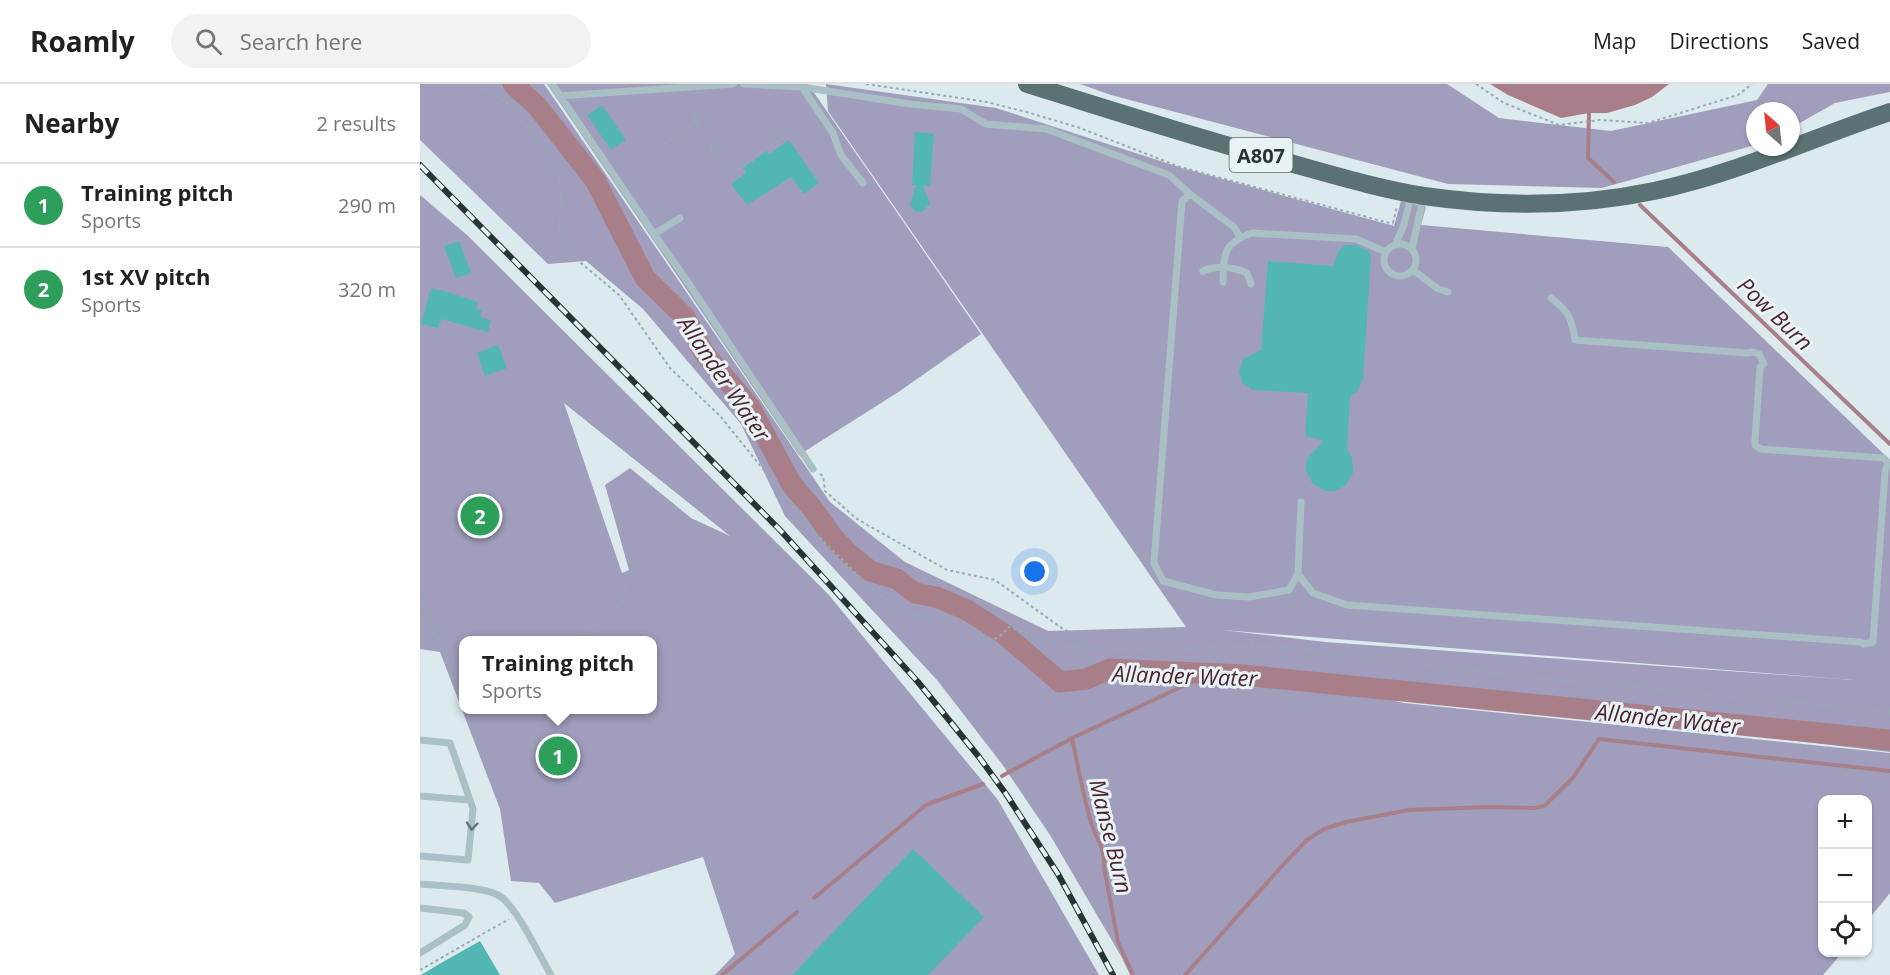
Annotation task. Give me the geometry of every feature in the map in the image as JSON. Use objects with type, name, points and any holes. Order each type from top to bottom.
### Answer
[{"type":"main road","name":"A807","points":[[1028,84],[1248,152],[1363,183],[1464,201],[1515,204],[1610,199],[1654,191],[1715,176],[1890,112]]},
{"type":"lane","points":[[552,84],[813,469]]},
{"type":"lane","points":[[559,96],[733,84]]},
{"type":"lane","points":[[746,84],[802,87],[910,104],[961,109],[986,124],[1046,129],[1169,175],[1234,227],[1240,237]]},
{"type":"lane","points":[[802,87],[832,132],[841,155],[863,183]]},
{"type":"lane","points":[[1412,193],[1412,249],[1416,257],[1413,270],[1402,277],[1391,274],[1384,264],[1386,252],[1395,245],[1404,225],[1412,193]]},
{"type":"lane","points":[[1190,194],[1182,201],[1154,563],[1163,581],[1216,595],[1249,597],[1289,590],[1298,574],[1301,502]]},
{"type":"lane","points":[[654,234],[680,218]]},
{"type":"lane","points":[[1223,282],[1224,254],[1229,245],[1240,237],[1252,233],[1356,238],[1386,252]]},
{"type":"lane","points":[[1395,245],[1404,245],[1412,249]]},
{"type":"lane","points":[[1203,271],[1212,267],[1239,269],[1247,273],[1251,284]]},
{"type":"lane","points":[[1413,270],[1438,289],[1448,292]]},
{"type":"lane","points":[[1298,574],[1313,593],[1347,605],[1864,644],[1873,642],[1885,472],[1888,463],[1884,458],[1761,449],[1755,445],[1760,367],[1764,364],[1759,354],[1575,340],[1573,322],[1564,308],[1551,298]]},
{"type":"lane","points":[[420,740],[450,743],[473,809],[468,860],[420,856]]},
{"type":"lane","points":[[420,796],[470,800]]},
{"type":"lane","points":[[420,884],[493,893],[507,902],[550,975]]},
{"type":"lane","points":[[420,908],[464,912],[469,917],[465,925],[420,953]]},
{"type":"path","points":[[468,84],[483,89],[506,102],[552,161],[559,175],[560,232],[564,245],[574,257],[619,295],[670,368],[721,417],[813,531],[874,591],[901,609],[924,618],[960,640],[998,638],[1009,627],[1059,645],[1088,648],[1162,651],[1220,646],[1283,647],[1536,678],[1890,712]]},
{"type":"path","points":[[635,165],[746,84]]},
{"type":"path","points":[[866,84],[987,102],[1030,113],[1080,128],[1180,167],[1393,225],[1412,193]]},
{"type":"path","points":[[1476,84],[1504,103],[1559,125],[1600,120],[1648,123],[1738,95],[1752,84]]},
{"type":"path","points":[[692,87],[696,121],[732,173],[781,139],[788,139]]},
{"type":"path","points":[[763,120],[766,118],[781,139]]},
{"type":"path","points":[[813,469],[823,476],[825,490],[857,519],[947,570],[995,580],[1063,629],[1081,638],[1088,648]]},
{"type":"path","points":[[577,636],[602,621],[620,605],[633,569]]},
{"type":"path","points":[[420,592],[457,684],[459,683]]},
{"type":"path","points":[[420,628],[437,636]]},
{"type":"path","points":[[420,970],[516,915]]},
{"type":"shaded area","points":[[420,84],[544,84],[830,502],[905,562],[1048,631],[1186,627],[828,111],[826,84],[996,108],[1182,168],[1394,226],[1401,201],[1426,207],[1421,225],[1668,247],[1890,460],[1890,752],[1328,686],[1404,703],[1890,753],[1890,893],[1872,915],[1872,795],[1818,795],[1818,957],[1839,957],[1823,975],[1130,975],[1050,835],[1002,764],[937,680],[785,516],[741,424],[643,309],[586,261],[548,264],[420,140]],"holes":[[[1222,630],[1853,680],[1325,642]]]},
{"type":"shaded area","points":[[547,84],[808,84],[981,334],[900,391],[799,455]]},
{"type":"shaded area","points":[[1080,84],[1447,84],[1499,118],[1611,131],[1746,102],[1746,148],[1602,188],[1448,184],[1111,95]]},
{"type":"shaded area","points":[[1490,84],[1669,84],[1652,97],[1635,105],[1607,113],[1589,113],[1561,118],[1508,95]]},
{"type":"shaded area","points":[[1768,84],[1890,84],[1890,92],[1835,103],[1800,123],[1800,102],[1748,102],[1757,100]]},
{"type":"shaded area","points":[[420,195],[467,235],[828,594],[998,800],[1099,975],[715,975],[735,954],[703,857],[555,903],[539,883],[511,881],[500,809],[464,714],[657,714],[657,636],[459,636],[459,702],[440,652],[420,649]],"holes":[[[564,403],[730,536],[691,518],[630,468],[605,485],[629,570],[622,573]]]},
{"type":"building","points":[[602,105],[626,140],[611,150],[587,115]]},
{"type":"building","points":[[915,132],[934,134],[930,186],[923,186],[930,204],[922,212],[915,211],[910,205],[916,185],[912,185]]},
{"type":"building","points":[[789,140],[819,183],[804,194],[791,177],[747,205],[731,184],[746,173],[743,168],[767,151],[769,154]]},
{"type":"building","points":[[459,241],[471,273],[456,278],[444,246]]},
{"type":"building","points":[[1345,245],[1355,245],[1368,250],[1371,255],[1363,380],[1357,392],[1350,396],[1347,450],[1352,458],[1353,473],[1345,486],[1335,491],[1326,491],[1313,484],[1306,471],[1307,458],[1324,441],[1305,436],[1308,393],[1253,390],[1242,383],[1239,371],[1243,359],[1261,350],[1268,261],[1333,266],[1339,250]]},
{"type":"building","points":[[431,288],[478,302],[476,309],[482,310],[480,317],[491,320],[488,332],[441,319],[438,328],[421,324]]},
{"type":"building","points":[[498,345],[507,368],[485,376],[477,353]]},
{"type":"building","points":[[913,849],[984,917],[928,975],[792,975]]},
{"type":"building","points":[[480,941],[500,975],[421,975],[441,963]]},
{"type":"waterway","name":"Allander Water","points":[[513,84],[537,106],[595,180],[645,278],[685,317],[704,353],[750,407],[792,485],[832,536],[870,571],[897,579],[915,593],[936,597],[967,610],[1004,634],[1060,682],[1086,679],[1110,669],[1243,675],[1890,740]]},
{"type":"waterway","name":"Pow Burn","points":[[1589,113],[1588,158],[1614,182]]},
{"type":"waterway","name":"Pow Burn","points":[[1640,205],[1890,444]]},
{"type":"waterway","points":[[1002,776],[1072,738],[1209,674]]},
{"type":"waterway","name":"Manse Burn","points":[[1072,738],[1088,812],[1103,853],[1118,942],[1133,975]]},
{"type":"waterway","points":[[1185,975],[1281,867],[1307,840],[1324,829],[1346,822],[1409,810],[1544,806],[1573,778],[1599,739],[1890,771]]},
{"type":"waterway","points":[[814,898],[926,805],[983,784]]},
{"type":"waterway","points":[[722,975],[797,912]]},
{"type":"railway","points":[[420,165],[780,530],[918,682],[1006,794],[1058,874],[1113,975]]},
{"type":"place","name":"1st XV pitch","points":[[480,516]]},
{"type":"place","name":"Training pitch","points":[[558,756]]}]
